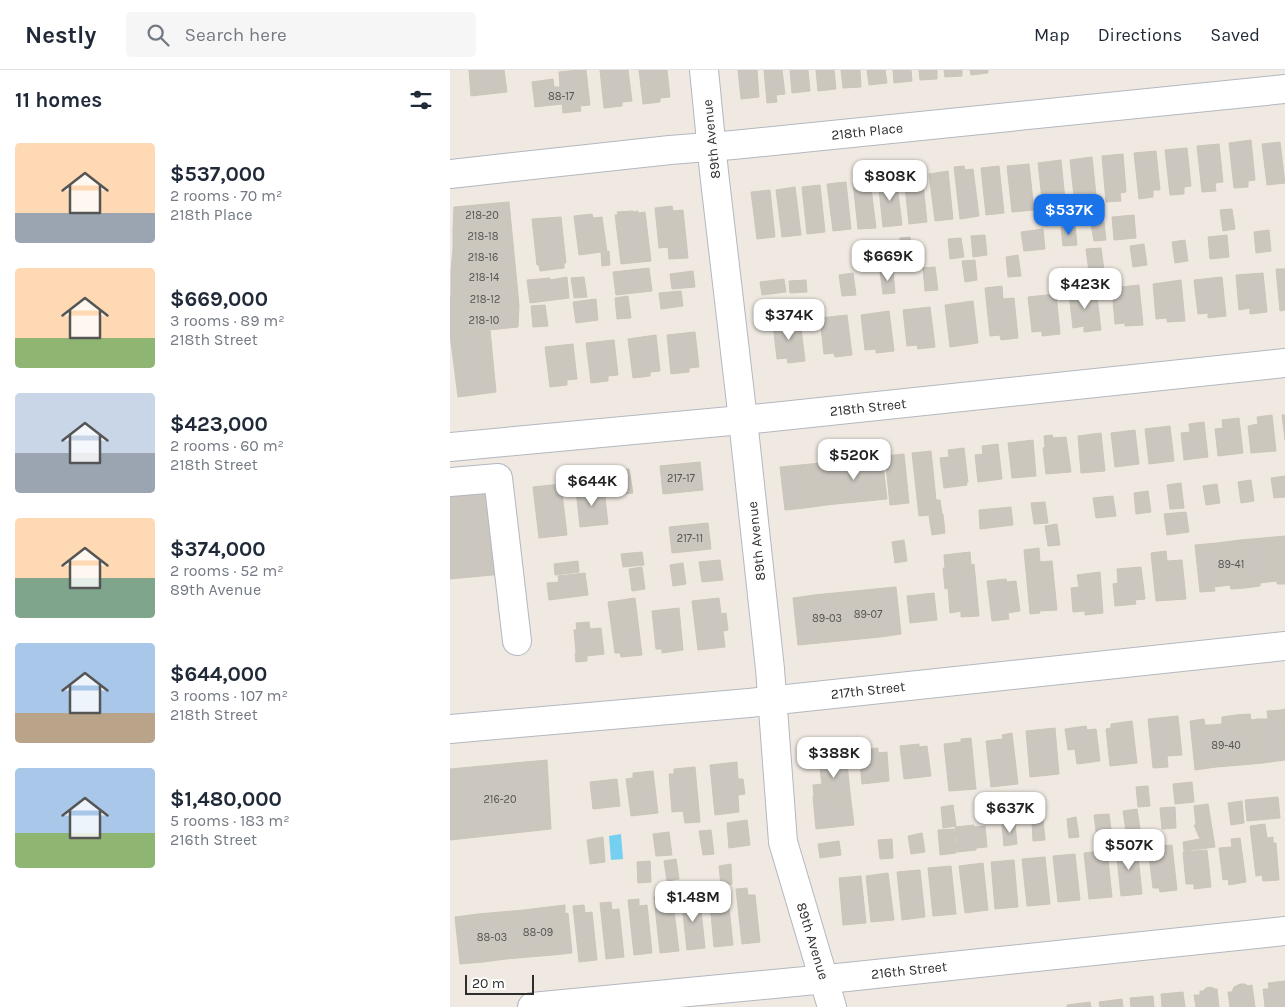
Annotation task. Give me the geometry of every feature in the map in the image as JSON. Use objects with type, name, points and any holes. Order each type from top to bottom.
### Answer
[{"type":"street","name":"89th Avenue","points":[[704,70],[772,700],[783,842],[825,978],[832,1007]]},
{"type":"street","name":"218th Place","points":[[450,174],[670,150],[1285,89]]},
{"type":"street","name":"218th Street","points":[[450,447],[743,420],[1285,363]]},
{"type":"street","points":[[450,482],[498,478],[517,641]]},
{"type":"street","name":"217th Street","points":[[450,729],[772,700],[1285,646]]},
{"type":"street","name":"216th Street","points":[[532,1007],[1285,930]]},
{"type":"water","points":[[621,834],[623,859],[611,860],[609,836]]},
{"type":"building","points":[[469,70],[504,70],[507,92],[471,96]]},
{"type":"building","points":[[586,70],[590,105],[580,106],[581,111],[563,113],[562,104],[535,107],[532,82],[553,79],[554,87],[560,87],[559,72]]},
{"type":"building","points":[[600,70],[628,70],[632,101],[622,102],[622,106],[604,108]]},
{"type":"building","points":[[639,70],[667,70],[670,97],[660,98],[660,102],[643,104]]},
{"type":"building","points":[[738,70],[757,70],[759,97],[741,99]]},
{"type":"building","points":[[764,70],[782,70],[785,94],[776,95],[777,102],[767,103]]},
{"type":"building","points":[[790,70],[808,70],[810,91],[792,93]]},
{"type":"building","points":[[816,70],[834,70],[836,89],[818,91]]},
{"type":"building","points":[[841,70],[860,70],[861,87],[843,88]]},
{"type":"building","points":[[867,70],[885,70],[887,83],[869,85]]},
{"type":"building","points":[[893,70],[911,70],[912,81],[894,83]]},
{"type":"building","points":[[919,70],[937,70],[937,79],[920,80]]},
{"type":"building","points":[[944,70],[962,70],[962,76],[945,77]]},
{"type":"building","points":[[970,70],[988,70],[988,73],[971,75]]},
{"type":"building","points":[[1251,140],[1255,180],[1248,181],[1248,187],[1234,188],[1229,143]]},
{"type":"building","points":[[1280,142],[1285,183],[1267,185],[1262,144]]},
{"type":"building","points":[[1219,144],[1223,182],[1215,183],[1216,191],[1202,192],[1197,146]]},
{"type":"building","points":[[1187,148],[1191,186],[1184,187],[1184,194],[1170,195],[1165,150]]},
{"type":"building","points":[[1156,151],[1160,190],[1153,190],[1153,197],[1139,199],[1134,153]]},
{"type":"building","points":[[1123,154],[1126,192],[1120,193],[1121,201],[1106,202],[1102,156]]},
{"type":"building","points":[[1092,157],[1096,195],[1089,196],[1090,213],[1076,214],[1070,160]]},
{"type":"building","points":[[1061,160],[1065,200],[1059,200],[1060,216],[1057,216],[1059,225],[1045,226],[1038,163]]},
{"type":"building","points":[[1029,164],[1034,210],[1012,212],[1007,166]]},
{"type":"building","points":[[964,166],[965,170],[973,169],[979,216],[960,219],[954,167]]},
{"type":"building","points":[[999,166],[1004,213],[986,215],[981,168]]},
{"type":"building","points":[[948,171],[953,219],[935,221],[929,174]]},
{"type":"building","points":[[922,175],[927,222],[909,224],[904,177]]},
{"type":"building","points":[[896,177],[902,225],[883,227],[878,180]]},
{"type":"building","points":[[870,180],[876,228],[858,229],[853,182]]},
{"type":"building","points":[[846,182],[851,229],[833,231],[827,184]]},
{"type":"building","points":[[820,185],[825,232],[807,234],[802,187]]},
{"type":"building","points":[[795,187],[801,235],[782,237],[776,190]]},
{"type":"building","points":[[770,190],[775,237],[757,239],[751,192]]},
{"type":"building","points":[[509,202],[511,223],[453,229],[454,207]]},
{"type":"building","points":[[672,206],[673,211],[683,210],[688,258],[669,259],[668,247],[659,248],[655,208]]},
{"type":"building","points":[[1232,209],[1235,229],[1223,231],[1220,210]]},
{"type":"building","points":[[638,211],[638,213],[645,212],[651,261],[621,264],[615,215],[618,215],[617,212]]},
{"type":"building","points":[[592,214],[593,218],[602,217],[610,265],[602,266],[601,252],[579,255],[574,216]]},
{"type":"building","points":[[1134,215],[1136,238],[1114,240],[1112,217]]},
{"type":"building","points":[[561,217],[566,263],[564,263],[564,268],[540,271],[539,265],[537,265],[532,219]]},
{"type":"building","points":[[1104,222],[1106,240],[1094,241],[1091,224]]},
{"type":"building","points":[[511,223],[513,243],[453,249],[453,229]]},
{"type":"building","points":[[1075,225],[1077,245],[1063,246],[1061,227]]},
{"type":"building","points":[[1043,229],[1045,249],[1024,251],[1021,232]]},
{"type":"building","points":[[1269,230],[1271,251],[1256,253],[1254,232]]},
{"type":"building","points":[[985,235],[987,255],[973,257],[971,236]]},
{"type":"building","points":[[1227,235],[1229,257],[1210,259],[1208,237]]},
{"type":"building","points":[[910,237],[912,257],[902,258],[900,238]]},
{"type":"building","points":[[961,238],[964,257],[950,259],[948,239]]},
{"type":"building","points":[[1185,240],[1188,261],[1175,263],[1172,242]]},
{"type":"building","points":[[513,243],[515,264],[451,271],[453,249]]},
{"type":"building","points":[[1144,244],[1147,265],[1133,267],[1130,246]]},
{"type":"building","points":[[885,245],[887,267],[871,269],[868,247]]},
{"type":"building","points":[[1101,248],[1104,270],[1089,272],[1086,249]]},
{"type":"building","points":[[1018,255],[1021,276],[1008,277],[1006,257]]},
{"type":"building","points":[[975,260],[977,280],[965,282],[962,261]]},
{"type":"building","points":[[515,264],[517,284],[451,292],[451,271]]},
{"type":"building","points":[[935,267],[938,290],[925,291],[923,268]]},
{"type":"building","points":[[649,268],[652,291],[616,295],[613,272]]},
{"type":"building","points":[[1276,269],[1285,269],[1285,310],[1280,311]]},
{"type":"building","points":[[893,270],[895,293],[883,294],[880,271]]},
{"type":"building","points":[[693,271],[695,287],[672,289],[670,274]]},
{"type":"building","points":[[853,273],[856,295],[842,296],[839,275]]},
{"type":"building","points":[[1263,273],[1267,312],[1250,314],[1250,308],[1239,310],[1236,275]]},
{"type":"building","points":[[567,277],[569,298],[530,303],[527,280],[550,278],[550,280]]},
{"type":"building","points":[[584,277],[587,297],[574,298],[571,278]]},
{"type":"building","points":[[1222,277],[1226,316],[1208,318],[1208,313],[1198,314],[1194,280]]},
{"type":"building","points":[[784,279],[786,292],[762,295],[760,282]]},
{"type":"building","points":[[806,280],[807,292],[790,293],[789,281]]},
{"type":"building","points":[[1181,280],[1185,321],[1167,322],[1167,318],[1156,319],[1153,284]]},
{"type":"building","points":[[517,284],[519,306],[450,313],[451,292]]},
{"type":"building","points":[[1139,285],[1143,325],[1125,326],[1125,323],[1115,324],[1112,288]]},
{"type":"building","points":[[1002,286],[1003,299],[1014,298],[1018,338],[1001,340],[1000,335],[990,336],[985,288]]},
{"type":"building","points":[[1096,289],[1101,330],[1084,332],[1084,326],[1073,328],[1069,293]]},
{"type":"building","points":[[681,291],[683,306],[661,309],[659,293]]},
{"type":"building","points":[[1056,294],[1060,334],[1042,336],[1042,331],[1032,332],[1028,297]]},
{"type":"building","points":[[628,296],[631,318],[617,319],[615,298]]},
{"type":"building","points":[[596,299],[598,320],[576,323],[573,302]]},
{"type":"building","points":[[973,301],[978,343],[950,347],[945,305]]},
{"type":"building","points":[[545,305],[548,326],[533,327],[531,306]]},
{"type":"building","points":[[519,306],[518,327],[450,334],[450,313]]},
{"type":"building","points":[[930,307],[935,347],[918,349],[917,345],[907,346],[903,310]]},
{"type":"building","points":[[889,311],[894,351],[876,353],[876,349],[865,350],[861,315]]},
{"type":"building","points":[[847,315],[852,355],[835,357],[834,353],[824,354],[820,318]]},
{"type":"building","points":[[800,320],[805,361],[788,363],[787,358],[777,359],[773,324]]},
{"type":"building","points":[[490,330],[496,392],[458,397],[450,334]]},
{"type":"building","points":[[695,332],[699,367],[689,368],[689,372],[671,374],[667,335]]},
{"type":"building","points":[[656,335],[660,371],[650,372],[650,376],[633,378],[628,339]]},
{"type":"building","points":[[614,340],[618,375],[608,376],[608,381],[591,383],[586,343]]},
{"type":"building","points":[[573,344],[577,379],[567,380],[567,385],[550,387],[545,347]]},
{"type":"building","points":[[1272,415],[1276,451],[1251,453],[1248,426],[1258,424],[1257,417]]},
{"type":"building","points":[[1282,415],[1285,415],[1285,440]]},
{"type":"building","points":[[1239,418],[1243,453],[1218,456],[1215,429],[1223,428],[1222,420]]},
{"type":"building","points":[[1204,422],[1208,457],[1184,460],[1181,433],[1190,432],[1189,424]]},
{"type":"building","points":[[1170,426],[1174,461],[1149,464],[1145,429]]},
{"type":"building","points":[[1135,430],[1139,464],[1115,467],[1111,433]]},
{"type":"building","points":[[1101,433],[1105,471],[1081,473],[1078,436]]},
{"type":"building","points":[[1052,435],[1053,438],[1066,437],[1071,472],[1046,474],[1043,448],[1045,447],[1044,436]]},
{"type":"building","points":[[1033,440],[1036,476],[1012,478],[1008,443]]},
{"type":"building","points":[[998,444],[1002,479],[978,482],[975,455],[983,454],[982,446]]},
{"type":"building","points":[[964,448],[967,485],[944,488],[940,458],[949,457],[948,450]]},
{"type":"building","points":[[931,451],[936,500],[940,500],[942,514],[919,516],[912,453]]},
{"type":"building","points":[[904,454],[909,503],[890,505],[885,456]]},
{"type":"building","points":[[882,457],[887,499],[867,501],[862,459]]},
{"type":"building","points":[[862,459],[867,501],[846,503],[842,461]]},
{"type":"building","points":[[842,461],[846,503],[826,505],[821,463]]},
{"type":"building","points":[[700,462],[703,490],[663,494],[660,466]]},
{"type":"building","points":[[821,463],[826,505],[805,508],[800,465]]},
{"type":"building","points":[[800,465],[805,508],[785,510],[780,467]]},
{"type":"building","points":[[629,469],[633,493],[616,495],[612,472]]},
{"type":"building","points":[[1285,476],[1285,497],[1274,498],[1271,478]]},
{"type":"building","points":[[1251,480],[1254,501],[1241,503],[1238,482]]},
{"type":"building","points":[[1181,483],[1184,508],[1170,509],[1167,485]]},
{"type":"building","points":[[561,484],[567,535],[539,538],[533,487]]},
{"type":"building","points":[[1217,484],[1220,503],[1206,505],[1203,486]]},
{"type":"building","points":[[593,487],[594,491],[604,489],[608,524],[580,527],[576,489]]},
{"type":"building","points":[[463,488],[463,496],[491,492],[503,574],[450,579],[450,489]]},
{"type":"building","points":[[1148,491],[1151,512],[1136,514],[1134,493]]},
{"type":"building","points":[[1113,496],[1116,516],[1096,518],[1093,498]]},
{"type":"building","points":[[1045,502],[1048,523],[1034,524],[1031,503]]},
{"type":"building","points":[[1011,507],[1013,525],[980,529],[979,510]]},
{"type":"building","points":[[1186,512],[1189,532],[1167,535],[1164,514]]},
{"type":"building","points":[[943,514],[945,533],[932,535],[929,516]]},
{"type":"building","points":[[708,523],[711,549],[672,553],[669,527]]},
{"type":"building","points":[[1057,524],[1060,545],[1048,546],[1045,526]]},
{"type":"building","points":[[1285,536],[1285,584],[1277,584],[1277,581],[1268,582],[1263,538]]},
{"type":"building","points":[[1263,538],[1268,582],[1260,583],[1260,586],[1245,588],[1240,540]]},
{"type":"building","points":[[904,540],[907,561],[895,563],[892,542]]},
{"type":"building","points":[[1240,540],[1245,588],[1231,589],[1230,585],[1222,586],[1217,543]]},
{"type":"building","points":[[1217,543],[1222,586],[1214,587],[1215,591],[1200,592],[1195,545]]},
{"type":"building","points":[[1039,548],[1040,562],[1052,561],[1057,610],[1039,611],[1040,613],[1030,614],[1024,550]]},
{"type":"building","points":[[1166,551],[1167,561],[1182,560],[1186,599],[1156,601],[1151,553]]},
{"type":"building","points":[[642,552],[644,565],[623,567],[621,554]]},
{"type":"building","points":[[970,552],[971,565],[974,564],[979,616],[961,617],[961,611],[950,613],[948,588],[945,589],[944,555]]},
{"type":"building","points":[[720,560],[723,580],[702,582],[699,562]]},
{"type":"building","points":[[578,561],[579,572],[555,575],[554,564]]},
{"type":"building","points":[[683,563],[686,584],[673,586],[670,565]]},
{"type":"building","points":[[642,567],[645,589],[632,591],[629,569]]},
{"type":"building","points":[[1141,567],[1145,599],[1135,600],[1136,604],[1115,606],[1113,584],[1118,583],[1117,569]]},
{"type":"building","points":[[1100,572],[1103,613],[1085,615],[1085,611],[1073,612],[1071,588],[1079,587],[1077,575]]},
{"type":"building","points":[[585,573],[588,595],[549,600],[547,583],[559,582],[558,576]]},
{"type":"building","points":[[1006,579],[1007,582],[1016,581],[1020,611],[1008,613],[1009,619],[992,621],[987,581]]},
{"type":"building","points":[[896,587],[901,634],[880,637],[875,589]]},
{"type":"building","points":[[875,589],[880,637],[860,639],[855,591]]},
{"type":"building","points":[[855,591],[860,639],[839,641],[834,593]]},
{"type":"building","points":[[834,593],[839,641],[819,643],[814,595]]},
{"type":"building","points":[[934,593],[937,620],[910,623],[907,596]]},
{"type":"building","points":[[814,595],[819,643],[798,645],[793,598]]},
{"type":"building","points":[[635,598],[642,655],[621,657],[620,653],[615,653],[608,602]]},
{"type":"building","points":[[719,598],[721,614],[726,613],[728,630],[723,631],[725,647],[698,650],[692,601]]},
{"type":"building","points":[[679,608],[683,650],[662,653],[662,649],[656,649],[652,611]]},
{"type":"building","points":[[589,622],[590,629],[601,628],[604,654],[587,656],[587,661],[576,662],[574,630],[577,630],[576,623]]},
{"type":"building","points":[[1285,709],[1285,743],[1282,710]]},
{"type":"building","points":[[1282,710],[1285,760],[1263,763],[1258,719],[1268,719],[1267,711]]},
{"type":"building","points":[[1250,714],[1251,720],[1258,719],[1263,763],[1241,765],[1236,715]]},
{"type":"building","points":[[1236,715],[1241,765],[1216,767],[1212,725],[1222,724],[1222,717]]},
{"type":"building","points":[[1178,716],[1182,755],[1167,756],[1168,767],[1153,768],[1148,719]]},
{"type":"building","points":[[1204,719],[1205,725],[1212,725],[1216,767],[1195,770],[1190,721]]},
{"type":"building","points":[[1132,721],[1137,763],[1110,766],[1106,729],[1111,728],[1111,724]]},
{"type":"building","points":[[1086,726],[1087,730],[1096,729],[1100,761],[1077,764],[1075,749],[1068,750],[1065,729]]},
{"type":"building","points":[[1055,728],[1059,774],[1030,777],[1026,731]]},
{"type":"building","points":[[1012,733],[1018,784],[991,787],[986,741],[1003,739],[1002,735]]},
{"type":"building","points":[[971,738],[976,789],[949,791],[944,744],[961,742],[961,739]]},
{"type":"building","points":[[919,744],[919,747],[927,746],[931,776],[904,779],[900,746]]},
{"type":"building","points":[[878,748],[878,753],[887,752],[889,781],[862,784],[859,750]]},
{"type":"building","points":[[826,753],[827,758],[846,755],[851,801],[834,803],[833,795],[814,797],[813,785],[822,784],[818,754]]},
{"type":"building","points":[[547,760],[551,829],[450,840],[450,769]]},
{"type":"building","points":[[737,762],[738,779],[743,779],[745,794],[738,795],[739,812],[715,815],[710,765]]},
{"type":"building","points":[[695,767],[700,822],[685,823],[683,811],[672,812],[669,774],[674,774],[674,769]]},
{"type":"building","points":[[653,771],[658,813],[631,816],[626,779],[633,778],[633,773]]},
{"type":"building","points":[[617,779],[620,806],[593,809],[590,782]]},
{"type":"building","points":[[1192,782],[1194,802],[1175,804],[1173,784]]},
{"type":"building","points":[[1148,786],[1150,806],[1138,807],[1136,787]]},
{"type":"building","points":[[833,795],[834,803],[851,801],[854,825],[816,829],[813,797]]},
{"type":"building","points":[[1278,797],[1280,818],[1247,821],[1245,800]]},
{"type":"building","points":[[1004,801],[1006,821],[985,823],[982,802]]},
{"type":"building","points":[[1242,801],[1244,823],[1231,825],[1228,803]]},
{"type":"building","points":[[1208,804],[1215,847],[1184,851],[1183,842],[1200,839],[1194,825],[1196,825],[1194,806]]},
{"type":"building","points":[[953,805],[956,826],[943,828],[941,807]]},
{"type":"building","points":[[1175,807],[1176,828],[1162,829],[1160,808]]},
{"type":"building","points":[[1137,809],[1140,829],[1126,831],[1123,811]]},
{"type":"building","points":[[1109,814],[1112,837],[1097,839],[1094,815]]},
{"type":"building","points":[[1076,817],[1079,837],[1069,838],[1067,819]]},
{"type":"building","points":[[747,820],[750,845],[729,848],[727,823]]},
{"type":"building","points":[[1043,820],[1045,840],[1033,841],[1032,821]]},
{"type":"building","points":[[1015,823],[1017,844],[1004,846],[1002,825]]},
{"type":"building","points":[[1265,824],[1267,838],[1273,837],[1273,843],[1276,843],[1279,880],[1263,881],[1262,875],[1256,876],[1250,826]]},
{"type":"building","points":[[974,825],[974,827],[985,826],[987,847],[957,852],[955,827]]},
{"type":"building","points":[[954,829],[956,853],[940,855],[938,830]]},
{"type":"building","points":[[711,830],[714,854],[703,855],[699,831]]},
{"type":"building","points":[[669,832],[672,855],[656,856],[653,834]]},
{"type":"building","points":[[922,833],[925,852],[911,854],[908,836]]},
{"type":"building","points":[[603,837],[605,862],[590,864],[587,840]]},
{"type":"building","points":[[1240,838],[1246,882],[1229,885],[1228,879],[1223,880],[1219,848],[1232,847],[1231,839]]},
{"type":"building","points":[[892,839],[893,858],[880,859],[878,840]]},
{"type":"building","points":[[839,841],[841,855],[820,858],[818,844]]},
{"type":"building","points":[[1172,845],[1177,890],[1160,892],[1159,888],[1153,888],[1149,856],[1161,855],[1160,846]]},
{"type":"building","points":[[1137,846],[1142,894],[1121,896],[1116,849]]},
{"type":"building","points":[[1107,850],[1112,897],[1089,899],[1084,853]]},
{"type":"building","points":[[1207,850],[1211,887],[1194,889],[1194,884],[1186,884],[1183,852]]},
{"type":"building","points":[[1075,854],[1080,900],[1058,902],[1053,856]]},
{"type":"building","points":[[1045,857],[1050,904],[1027,906],[1022,859]]},
{"type":"building","points":[[676,859],[679,879],[667,881],[664,861]]},
{"type":"building","points":[[1014,860],[1018,907],[995,909],[991,862]]},
{"type":"building","points":[[650,861],[651,882],[638,883],[637,862]]},
{"type":"building","points":[[983,863],[988,910],[965,913],[959,866]]},
{"type":"building","points":[[731,864],[732,884],[721,885],[719,866]]},
{"type":"building","points":[[951,866],[956,914],[933,916],[928,868]]},
{"type":"building","points":[[920,870],[925,917],[902,920],[897,872]]},
{"type":"building","points":[[888,873],[894,920],[871,922],[866,876]]},
{"type":"building","points":[[861,876],[866,923],[843,925],[839,878]]},
{"type":"building","points":[[747,888],[748,895],[755,895],[760,942],[742,944],[736,889]]},
{"type":"building","points":[[720,891],[720,898],[728,898],[733,945],[714,947],[709,892]]},
{"type":"building","points":[[692,894],[693,901],[700,900],[705,948],[687,950],[681,895]]},
{"type":"building","points":[[665,896],[666,904],[673,903],[679,951],[660,953],[654,897]]},
{"type":"building","points":[[639,899],[639,906],[647,905],[652,953],[634,955],[628,900]]},
{"type":"building","points":[[611,902],[612,910],[619,909],[624,957],[606,959],[600,903]]},
{"type":"building","points":[[565,905],[565,914],[568,913],[572,953],[553,955],[548,907]]},
{"type":"building","points":[[584,905],[585,913],[592,912],[597,960],[579,962],[573,906]]},
{"type":"building","points":[[548,907],[553,955],[529,957],[524,910]]},
{"type":"building","points":[[524,910],[529,957],[506,959],[501,912]]},
{"type":"building","points":[[501,912],[506,959],[483,962],[478,914]]},
{"type":"building","points":[[478,914],[483,962],[460,964],[455,917]]},
{"type":"building","points":[[1285,981],[1285,1007],[1265,1007],[1263,989],[1269,989],[1268,983]]},
{"type":"building","points":[[1240,984],[1252,985],[1255,1007],[1230,1007],[1228,992],[1232,992],[1234,987]]},
{"type":"building","points":[[1211,987],[1217,989],[1219,1007],[1196,1007],[1194,995],[1200,995],[1200,991]]},
{"type":"building","points":[[1183,992],[1185,1007],[1162,1007],[1161,994]]},
{"type":"building","points":[[1153,996],[1154,1007],[1131,1007],[1130,998]]},
{"type":"building","points":[[1122,999],[1123,1007],[1100,1007],[1099,1002]]},
{"type":"building","points":[[1090,1002],[1091,1007],[1067,1007],[1067,1005]]}]
